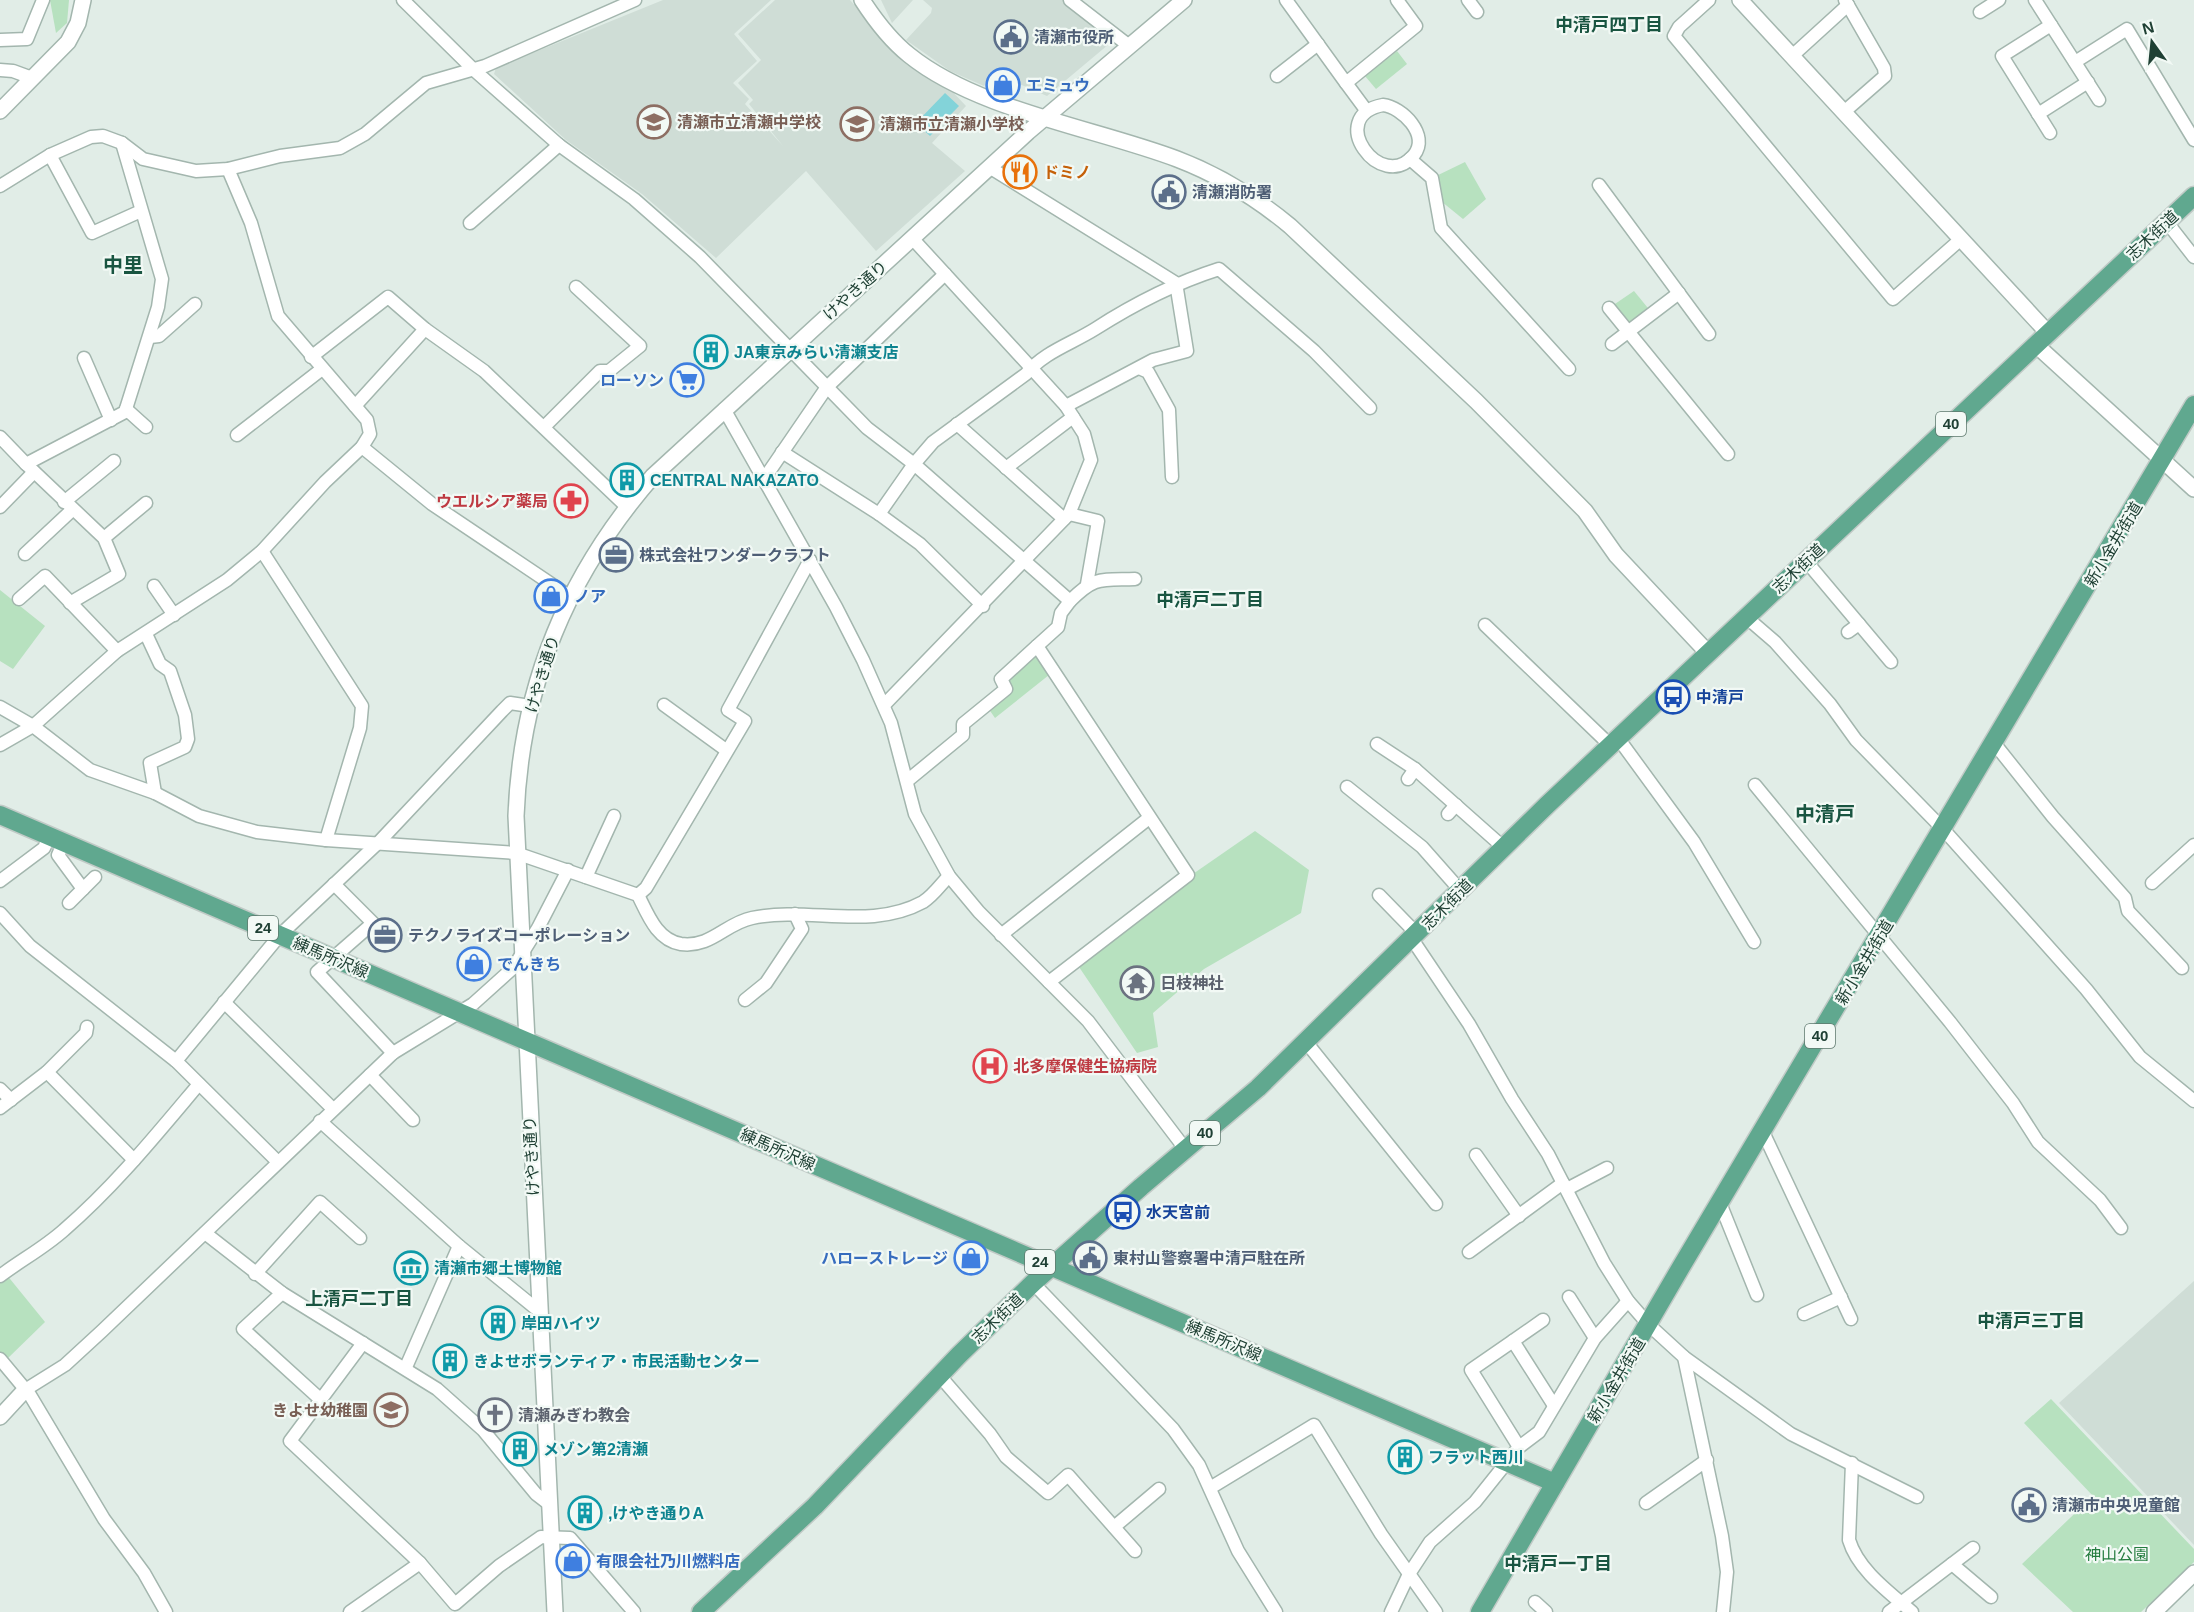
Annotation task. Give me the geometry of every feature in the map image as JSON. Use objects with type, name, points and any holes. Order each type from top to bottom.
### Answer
[{"type":"main road","name":"志木街道","points":[[701,1612],[815,1506],[939,1375],[1033,1283],[1306,1042],[1503,847],[2194,196]]},
{"type":"main road","name":"新小金井街道","points":[[1480,1612],[1720,1203],[2163,461],[2194,405]]},
{"type":"main road","name":"練馬所沢線","points":[[0,815],[1555,1483]]},
{"type":"street","points":[[0,40],[27,39],[43,0]]},
{"type":"street","points":[[0,111],[75,33],[83,0]]},
{"type":"street","points":[[403,0],[474,70],[559,145],[634,199],[700,257],[788,350],[867,428],[914,464],[1024,563],[1070,601]]},
{"type":"street","points":[[0,186],[50,155],[91,137],[104,136],[122,143],[143,159],[196,171],[228,169],[280,156],[340,148],[366,134],[426,84],[474,70],[635,0]]},
{"type":"street","points":[[862,0],[890,37],[926,67],[969,89],[1196,167],[1245,192],[1290,226],[1476,401],[1585,511],[1616,555],[1708,653]]},
{"type":"street","name":"けやき通り","points":[[555,1612],[516,853],[517,778],[530,706],[550,642],[569,596],[594,552],[653,476],[989,167],[1128,45],[1184,0]]},
{"type":"street","points":[[1286,0],[1366,110]]},
{"type":"street","points":[[1346,83],[1416,26],[1396,0]]},
{"type":"street","points":[[1468,0],[1477,12]]},
{"type":"street","points":[[1708,0],[1679,27],[1674,36],[1893,299],[1961,239]]},
{"type":"street","points":[[1740,0],[1961,239],[2042,338],[2163,461],[2194,489]]},
{"type":"street","points":[[1980,12],[2000,0]]},
{"type":"street","points":[[2035,0],[2099,100]]},
{"type":"street","points":[[1076,2],[1128,45]]},
{"type":"street","points":[[1792,56],[1846,2],[1884,68],[1885,76],[1845,111]]},
{"type":"street","points":[[2050,133],[2002,56],[2051,25]]},
{"type":"street","points":[[2075,62],[2127,29],[2194,140]]},
{"type":"street","points":[[1277,76],[1318,44]]},
{"type":"street","points":[[0,70],[13,70],[33,78]]},
{"type":"street","points":[[2038,114],[2088,82]]},
{"type":"street","points":[[1383,105],[1393,106],[1403,112],[1413,124],[1418,138],[1417,150],[1410,159],[1394,166],[1381,164],[1362,147],[1357,132],[1360,118],[1366,110],[1383,105]]},
{"type":"street","points":[[0,507],[30,468],[125,412],[150,337],[162,279],[122,143]]},
{"type":"street","points":[[470,223],[559,145]]},
{"type":"street","points":[[50,155],[92,233],[141,211]]},
{"type":"street","points":[[1410,159],[1432,178],[1441,228],[1540,333],[1569,369]]},
{"type":"street","points":[[989,167],[1176,283],[1187,351],[1153,360],[1066,406]]},
{"type":"street","points":[[0,745],[33,726],[117,651],[227,580],[262,551],[325,482],[362,447],[370,434],[367,420],[278,316],[251,223],[228,169]]},
{"type":"street","points":[[1599,185],[1708,334]]},
{"type":"street","points":[[2166,221],[2194,257]]},
{"type":"street","points":[[884,705],[983,606],[1067,517],[1091,460],[1084,434],[1066,406],[912,238]]},
{"type":"street","points":[[879,514],[914,464],[933,442],[1031,368],[1036,360],[1176,283],[1219,269],[1314,351],[1370,408]]},
{"type":"street","points":[[764,479],[827,387],[945,274]]},
{"type":"street","points":[[544,427],[600,371],[609,371],[640,346],[576,287]]},
{"type":"street","points":[[1612,344],[1679,293]]},
{"type":"street","points":[[311,357],[388,297],[425,329],[484,371],[627,507]]},
{"type":"street","points":[[150,337],[159,336],[195,304]]},
{"type":"street","points":[[1609,308],[1728,454]]},
{"type":"street","points":[[355,406],[425,329]]},
{"type":"street","points":[[84,358],[111,420]]},
{"type":"street","points":[[1139,368],[1148,372],[1169,410],[1172,477]]},
{"type":"street","points":[[237,435],[322,369]]},
{"type":"street","points":[[126,409],[146,427]]},
{"type":"street","points":[[724,409],[836,606],[884,705],[915,814],[949,876],[959,891],[1088,1021],[1186,1150]]},
{"type":"street","points":[[1006,468],[1073,417]]},
{"type":"street","points":[[957,424],[1006,468],[1067,517],[1098,521],[1087,584]]},
{"type":"street","points":[[0,437],[68,506],[104,538],[119,574],[70,603]]},
{"type":"street","points":[[362,447],[432,504],[569,596]]},
{"type":"street","points":[[782,452],[879,514],[920,544],[983,606]]},
{"type":"street","points":[[25,554],[68,506],[114,461]]},
{"type":"street","points":[[104,538],[146,503]]},
{"type":"street","points":[[262,551],[362,706],[360,728],[326,840]]},
{"type":"street","points":[[638,895],[646,888],[745,721],[728,710],[810,560]]},
{"type":"street","points":[[1806,561],[1891,662]]},
{"type":"street","points":[[20,599],[45,576],[117,651]]},
{"type":"street","points":[[907,781],[963,735],[963,724],[1006,688],[1001,679],[1058,627],[1061,613],[1087,584],[1095,580],[1135,579]]},
{"type":"street","points":[[154,586],[174,615]]},
{"type":"street","points":[[1746,617],[1775,642],[1830,704],[1856,740],[1943,829],[2086,989],[2140,1057],[2194,1101]]},
{"type":"street","points":[[1848,632],[1859,624]]},
{"type":"street","points":[[1485,625],[1615,742],[1694,842],[1754,942]]},
{"type":"street","points":[[146,633],[160,664],[170,671],[184,715],[188,739],[184,747],[150,763],[155,793]]},
{"type":"street","points":[[1037,646],[1188,875],[1049,982]]},
{"type":"street","points":[[176,1060],[280,935],[380,842],[510,704],[530,706]]},
{"type":"street","points":[[664,705],[726,750]]},
{"type":"street","points":[[0,707],[33,726],[90,770],[155,793],[208,819],[256,832],[326,840],[516,853],[638,895],[657,931],[679,944],[693,944],[715,939],[745,919],[767,915],[795,914],[856,919],[904,910],[925,901],[949,876]]},
{"type":"street","points":[[1994,743],[2053,817],[2125,898],[2128,911],[2152,944],[2182,968]]},
{"type":"street","points":[[1377,744],[1452,810],[1503,847]]},
{"type":"street","points":[[1755,785],[1999,1085],[2038,1142],[2100,1200],[2121,1227]]},
{"type":"street","points":[[1347,788],[1422,847],[1460,890]]},
{"type":"street","points":[[586,877],[614,816]]},
{"type":"street","points":[[1002,935],[1149,818]]},
{"type":"street","points":[[0,881],[57,839]]},
{"type":"street","points":[[57,839],[58,855],[83,889]]},
{"type":"street","points":[[2152,883],[2194,845]]},
{"type":"street","points":[[0,1417],[25,1390],[65,1365],[393,1053],[473,1004],[508,972],[521,956],[568,870]]},
{"type":"street","points":[[69,903],[95,877]]},
{"type":"street","points":[[334,884],[373,923],[317,972],[393,1053]]},
{"type":"street","points":[[1379,894],[1414,937],[1469,1024],[1565,1186],[1604,1263],[1628,1300],[1649,1325],[1684,1357],[1791,1434],[1917,1497]]},
{"type":"street","points":[[0,913],[30,946],[176,1060],[278,1162]]},
{"type":"street","points":[[745,1000],[766,983],[802,929],[795,914]]},
{"type":"street","points":[[224,1002],[333,1109]]},
{"type":"street","points":[[0,1108],[47,1072],[86,1033],[87,1027]]},
{"type":"street","points":[[1306,1042],[1436,1204]]},
{"type":"street","points":[[47,1072],[135,1160]]},
{"type":"street","points":[[370,1075],[413,1120]]},
{"type":"street","points":[[0,1276],[61,1233],[110,1187],[199,1084]]},
{"type":"street","points":[[0,1089],[11,1100]]},
{"type":"street","points":[[320,1121],[459,1246],[539,1311]]},
{"type":"street","points":[[1763,1132],[1851,1319]]},
{"type":"street","points":[[1476,1155],[1519,1216]]},
{"type":"street","points":[[1469,1252],[1565,1186],[1607,1168]]},
{"type":"street","points":[[255,1274],[320,1203],[360,1238]]},
{"type":"street","points":[[1720,1203],[1757,1295]]},
{"type":"street","points":[[205,1233],[282,1293],[406,1367],[438,1389],[483,1430],[536,1494],[549,1504]]},
{"type":"street","points":[[406,1367],[459,1246]]},
{"type":"street","points":[[1033,1283],[1173,1429],[1198,1465],[1238,1551],[1276,1612]]},
{"type":"street","points":[[282,1293],[243,1329],[320,1399]]},
{"type":"street","points":[[1569,1297],[1595,1338]]},
{"type":"street","points":[[1804,1314],[1841,1297]]},
{"type":"street","points":[[1391,1612],[1409,1574],[1430,1542],[1475,1503],[1519,1447],[1539,1432],[1553,1404],[1595,1338],[1628,1300]]},
{"type":"street","points":[[1519,1447],[1471,1370],[1543,1320]]},
{"type":"street","points":[[1513,1341],[1553,1404]]},
{"type":"street","points":[[363,1343],[290,1441],[420,1563],[455,1604],[532,1542],[550,1535],[570,1538],[634,1612]]},
{"type":"street","points":[[1684,1357],[1707,1460],[1726,1572],[1722,1612]]},
{"type":"street","points":[[0,1359],[25,1390],[104,1519],[144,1573],[166,1612]]},
{"type":"street","points":[[939,1375],[990,1434],[1006,1457],[1048,1493],[1068,1475],[1135,1551]]},
{"type":"street","points":[[1210,1488],[1314,1425],[1409,1574],[1436,1612]]},
{"type":"street","points":[[1646,1503],[1707,1460]]},
{"type":"street","points":[[1852,1463],[1849,1532],[1852,1550],[1871,1576],[1912,1612]]},
{"type":"street","points":[[1114,1527],[1158,1489]]},
{"type":"street","points":[[1888,1612],[1973,1548]]},
{"type":"street","points":[[351,1612],[420,1563]]},
{"type":"street","points":[[1952,1564],[1991,1597]]},
{"type":"street","points":[[2154,1612],[2194,1573]]},
{"type":"street","points":[[1535,1602],[1546,1612]]},
{"type":"shaded area","points":[[663,0],[771,0],[734,34],[757,61],[733,83],[749,99],[745,104],[783,146],[749,104],[753,100],[738,83],[761,60],[738,34],[775,0],[850,0],[893,49],[948,87],[966,106],[932,143],[965,171],[876,251],[806,171],[716,258],[642,194],[566,140],[494,74],[496,68]]},
{"type":"shaded area","points":[[881,0],[913,0],[892,23]]},
{"type":"shaded area","points":[[923,0],[1064,0],[1115,39],[1047,96],[992,72],[984,86],[950,71],[906,40],[931,13],[932,8]]},
{"type":"shaded area","points":[[2194,1281],[2194,1545],[2059,1403]]},
{"type":"green space","points":[[50,0],[69,0],[67,23],[56,33]]},
{"type":"green space","points":[[1397,51],[1407,64],[1376,89],[1365,76]]},
{"type":"green space","points":[[1465,162],[1486,199],[1463,219],[1436,197],[1432,178]]},
{"type":"green space","points":[[1634,291],[1652,313],[1628,331],[1609,308]]},
{"type":"green space","points":[[0,590],[45,626],[13,669],[0,661]]},
{"type":"green space","points":[[1037,646],[1054,671],[995,718],[986,705],[1006,689],[1001,679]]},
{"type":"green space","name":"日枝神社","points":[[1255,831],[1309,870],[1301,913],[1204,969],[1153,1013],[1158,1047],[1137,1053],[1077,964],[1190,876]]},
{"type":"green space","points":[[6,1274],[45,1322],[6,1360],[0,1353],[0,1278]]},
{"type":"green space","name":"神山公園","points":[[2051,1399],[2194,1549],[2194,1562],[2141,1612],[2073,1612],[2022,1564],[2093,1496],[2024,1423]]},
{"type":"water","points":[[945,93],[959,106],[930,136],[916,123]]},
{"type":"place","name":"清瀬市役所","points":[[1011,37]]},
{"type":"place","name":"エミュウ","points":[[1003,85]]},
{"type":"place","name":"清瀬市立清瀬中学校","points":[[654,122]]},
{"type":"place","name":"清瀬市立清瀬小学校","points":[[857,124]]},
{"type":"place","name":"ドミノ","points":[[1020,172]]},
{"type":"place","name":"清瀬消防署","points":[[1169,192]]},
{"type":"place","name":"JA東京みらい清瀬支店","points":[[711,352]]},
{"type":"place","name":"ローソン","points":[[687,380]]},
{"type":"place","name":"CENTRAL NAKAZATO","points":[[627,480]]},
{"type":"place","name":"ウエルシア薬局","points":[[571,501]]},
{"type":"place","name":"株式会社ワンダークラフト","points":[[616,555]]},
{"type":"place","name":"ノア","points":[[551,596]]},
{"type":"place","name":"中清戸","points":[[1673,697]]},
{"type":"place","name":"テクノライズコーポレーション","points":[[385,935]]},
{"type":"place","name":"でんきち","points":[[474,964]]},
{"type":"place","name":"日枝神社","points":[[1137,983]]},
{"type":"place","name":"北多摩保健生協病院","points":[[990,1066]]},
{"type":"place","name":"水天宮前","points":[[1123,1212]]},
{"type":"place","name":"ハローストレージ","points":[[971,1258]]},
{"type":"place","name":"東村山警察署中清戸駐在所","points":[[1090,1258]]},
{"type":"place","name":"清瀬市郷土博物館","points":[[411,1268]]},
{"type":"place","name":"岸田ハイツ","points":[[498,1323]]},
{"type":"place","name":"きよせボランティア・市民活動センター","points":[[450,1361]]},
{"type":"place","name":"きよせ幼稚園","points":[[391,1410]]},
{"type":"place","name":"清瀬みぎわ教会","points":[[495,1415]]},
{"type":"place","name":"メゾン第2清瀬","points":[[520,1449]]},
{"type":"place","name":"フラット西川","points":[[1405,1457]]},
{"type":"place","name":"清瀬市中央児童館","points":[[2029,1505]]},
{"type":"place","name":",けやき通りA","points":[[585,1513]]},
{"type":"place","name":"有限会社乃川燃料店","points":[[573,1561]]},
{"type":"district","name":"中清戸四丁目","points":[[1609,25]]},
{"type":"district","name":"中里","points":[[123,265]]},
{"type":"district","name":"中清戸二丁目","points":[[1210,600]]},
{"type":"district","name":"中清戸","points":[[1825,814]]},
{"type":"district","name":"上清戸二丁目","points":[[359,1299]]},
{"type":"district","name":"中清戸三丁目","points":[[2031,1321]]},
{"type":"district","name":"中清戸一丁目","points":[[1558,1564]]}]
